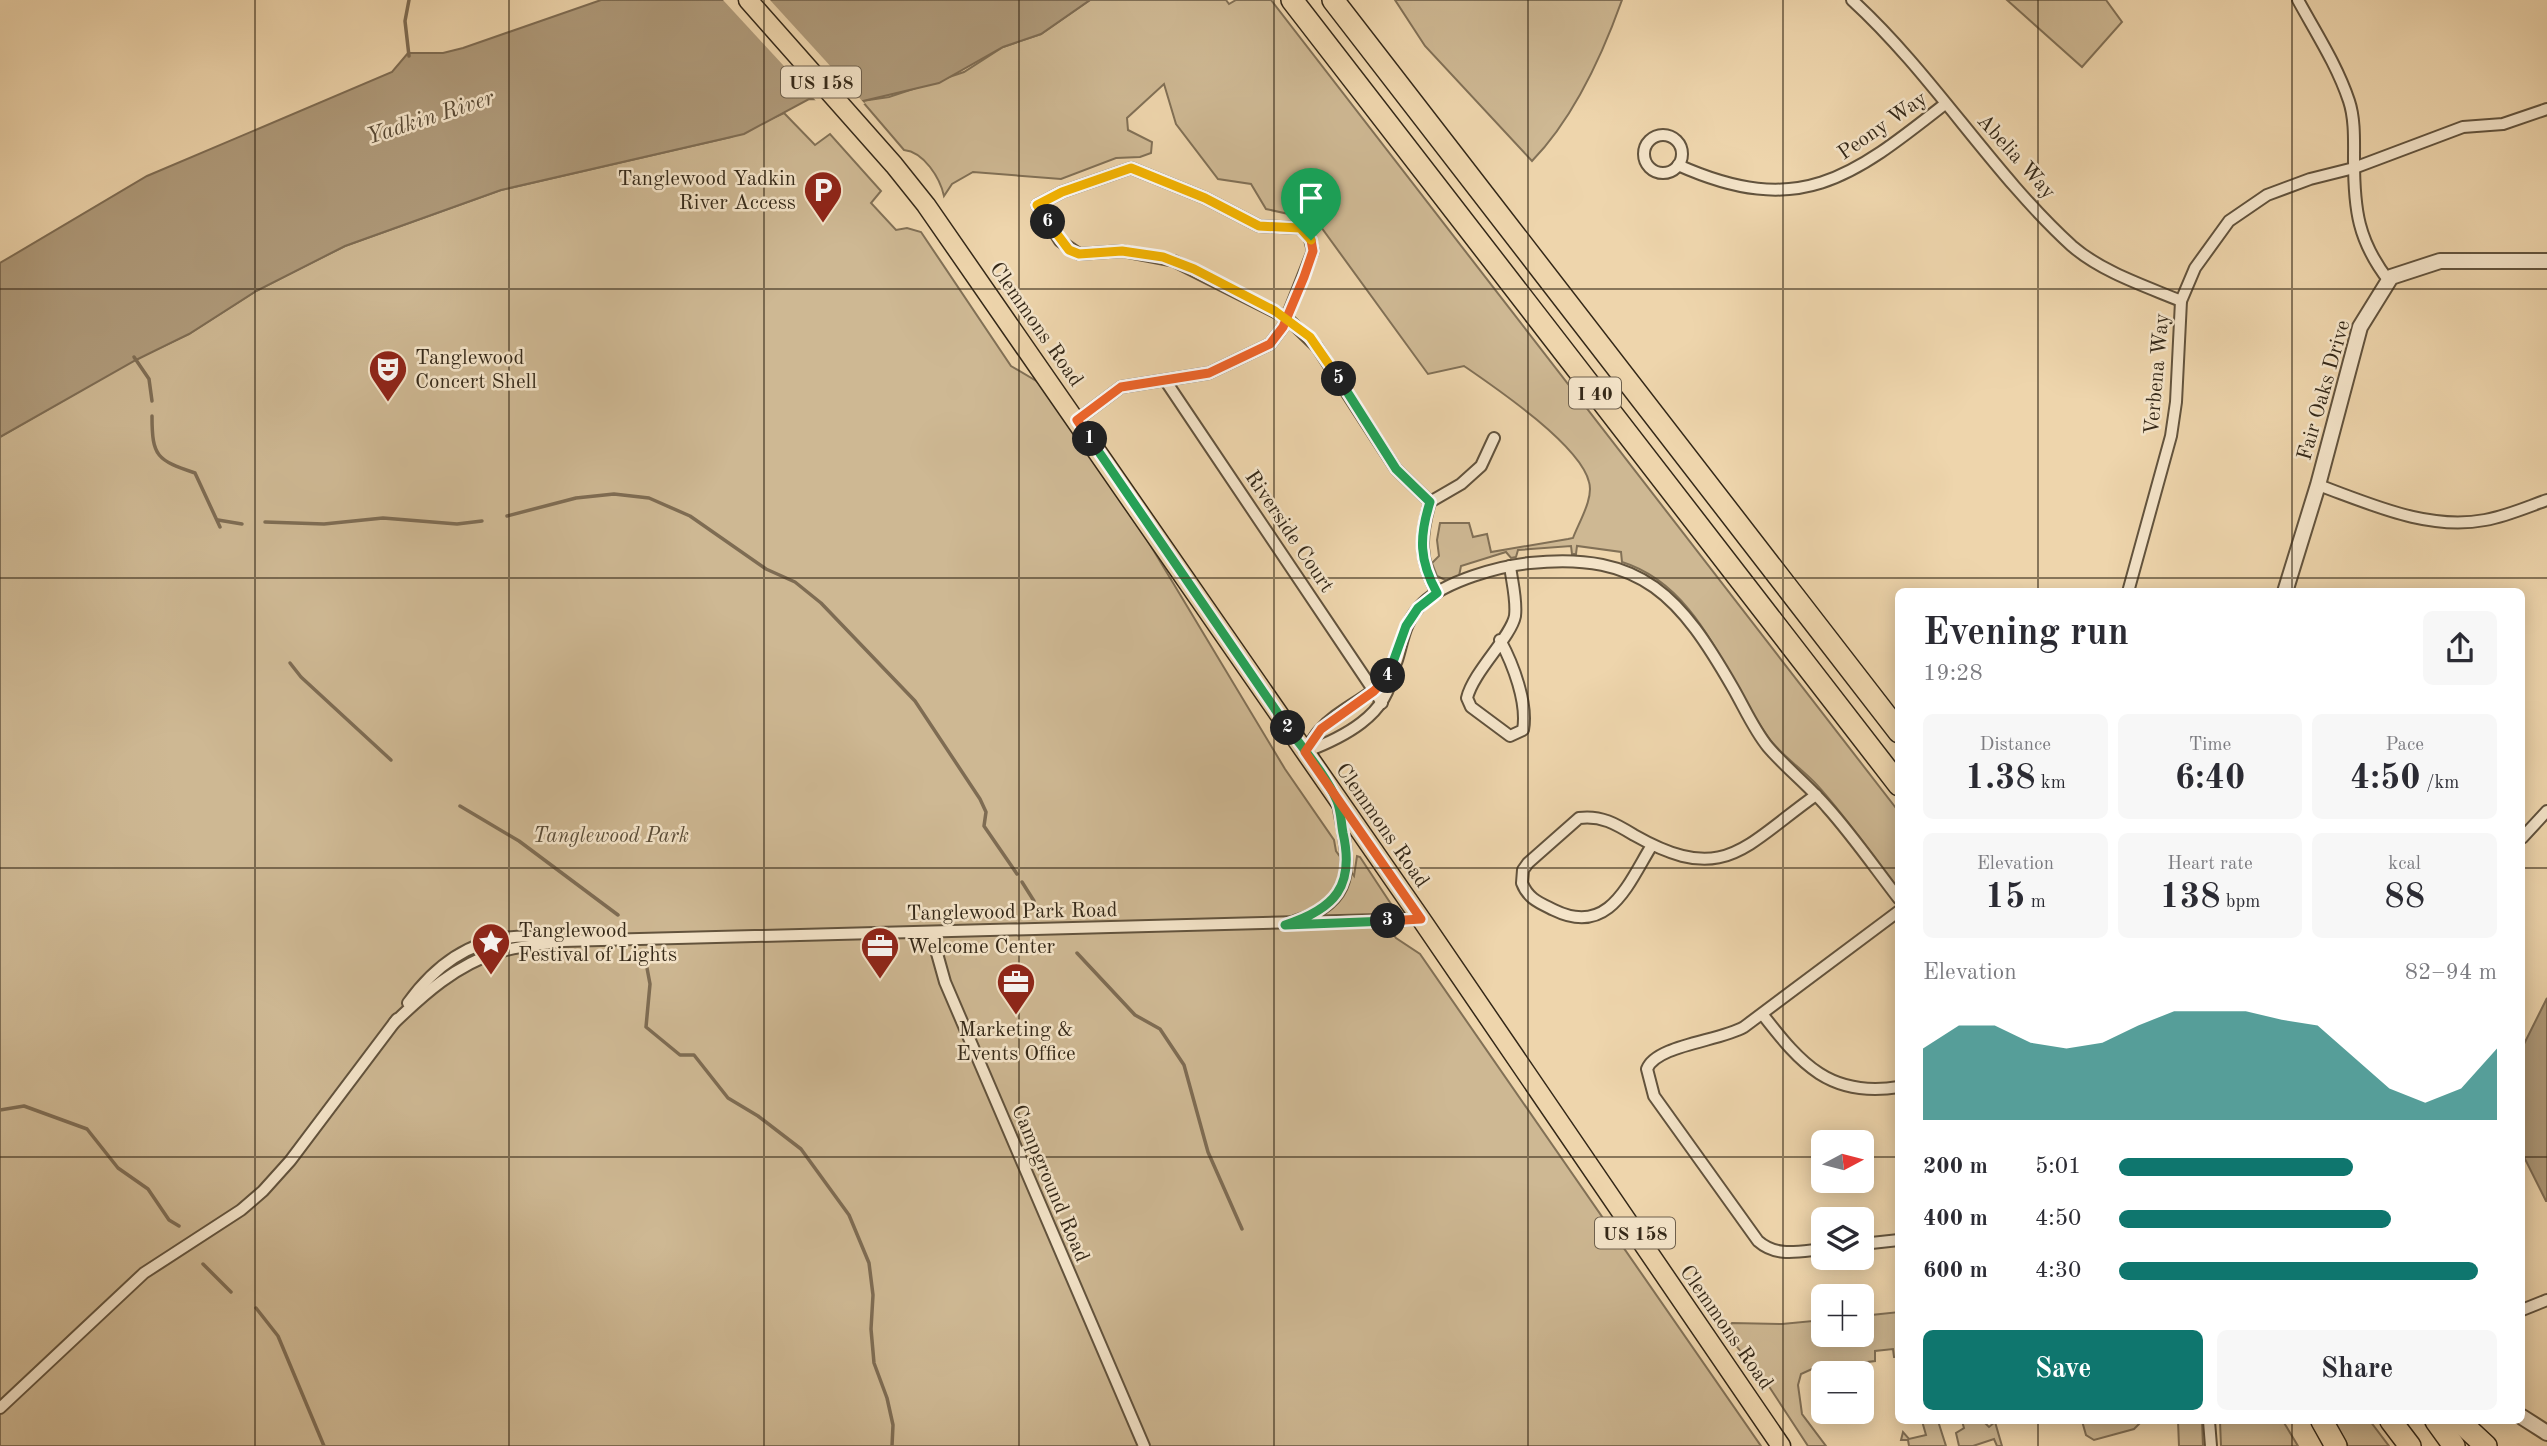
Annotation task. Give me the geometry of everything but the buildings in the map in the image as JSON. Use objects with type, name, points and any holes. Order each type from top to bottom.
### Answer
[{"type":"highway","name":"I 40","points":[[1292,0],[1895,780]]},
{"type":"highway","name":"I 40","points":[[1333,0],[1895,727]]},
{"type":"highway","points":[[2324,1424],[2336,1446]]},
{"type":"highway","points":[[2393,1424],[2410,1446]]},
{"type":"highway","points":[[2438,1424],[2454,1446]]},
{"type":"highway","points":[[2462,1424],[2486,1446]]},
{"type":"main road","name":"Clemmons Road","points":[[748,0],[894,164],[1077,420],[1781,1446]]},
{"type":"street","name":"Abelia Way","points":[[1852,0],[1895,40],[1945,104],[2074,247],[2123,277],[2181,301]]},
{"type":"street","points":[[2298,0],[2326,49],[2350,103],[2362,239],[2370,257],[2389,281],[2391,277],[2440,261],[2547,261]]},
{"type":"street","name":"Peony Way","points":[[1678,165],[1712,180],[1747,188],[1786,190],[1827,182],[1859,168],[1945,104]]},
{"type":"street","name":"Verbena Way","points":[[2128,588],[2171,436],[2176,402],[2181,301],[2195,268],[2229,221],[2267,195],[2354,168],[2463,127],[2504,124],[2547,109]]},
{"type":"street","points":[[1077,420],[1121,387],[1209,373],[1252,355],[1270,344],[1287,318],[1313,251],[1309,235],[1300,228],[1259,226],[1205,198],[1131,168],[1062,192],[1037,205],[1060,241],[1074,253],[1087,255],[1122,251],[1174,261],[1287,318],[1317,347],[1396,469],[1430,502]]},
{"type":"street","name":"Fair Oaks Drive","points":[[2287,588],[2360,327],[2389,281]]},
{"type":"street","name":"Riverside Court","points":[[1165,380],[1382,703]]},
{"type":"street","points":[[1437,593],[1425,568],[1421,547],[1430,502],[1451,490],[1481,466],[1494,438]]},
{"type":"street","points":[[2318,485],[2411,517],[2448,522],[2487,520],[2547,500]]},
{"type":"street","points":[[1305,752],[1330,743],[1382,703],[1391,684],[1392,671],[1406,626],[1418,608],[1437,593],[1510,566],[1574,563],[1619,569],[1654,584],[1669,597],[1715,657],[1767,746],[1816,795],[1895,894]]},
{"type":"street","points":[[1500,640],[1515,676],[1524,718],[1523,730],[1516,736],[1510,736],[1479,714],[1467,698],[1500,640],[1515,615],[1510,566]]},
{"type":"street","points":[[1305,752],[1321,729],[1374,691],[1392,671]]},
{"type":"street","points":[[1652,845],[1618,899],[1602,914],[1573,917],[1563,914],[1534,900],[1522,883],[1523,870],[1528,863],[1579,818],[1607,820],[1652,845],[1691,860],[1724,857],[1816,795]]},
{"type":"street","points":[[1285,925],[1323,908],[1342,885],[1348,856],[1337,801]]},
{"type":"street","points":[[2525,835],[2547,811]]},
{"type":"street","points":[[1811,1250],[1776,1252],[1758,1241],[1654,1096],[1647,1080],[1647,1066],[1659,1054],[1726,1037],[1763,1015],[1895,914]]},
{"type":"street","name":"Tanglewood Park Road","points":[[0,1408],[144,1273],[233,1215],[263,1191],[290,1161],[430,975],[456,954],[493,941],[542,937],[562,941],[1285,925],[1421,919]]},
{"type":"street","name":"Campground Road","points":[[931,932],[945,982],[1144,1446]]},
{"type":"street","points":[[1763,1015],[1790,1050],[1818,1074],[1853,1088],[1895,1087]]},
{"type":"street","points":[[1874,1243],[1895,1240]]},
{"type":"street","points":[[2525,1309],[2547,1300]]},
{"type":"street","points":[[2525,1419],[2547,1433]]},
{"type":"street","points":[[2209,1424],[2211,1446]]},
{"type":"green space","points":[[1090,0],[1226,0],[1229,4],[1236,0],[1271,0],[1895,807],[1895,885],[1812,779],[1771,741],[1692,614],[1673,592],[1649,574],[1622,562],[1621,552],[1577,546],[1576,554],[1572,554],[1571,546],[1518,550],[1516,557],[1511,558],[1506,552],[1461,566],[1459,576],[1447,581],[1437,576],[1432,563],[1439,556],[1437,540],[1440,523],[1469,523],[1473,537],[1487,534],[1491,552],[1573,538],[1585,510],[1590,488],[1582,467],[1570,451],[1535,418],[1464,366],[1428,374],[1321,227],[1302,217],[1266,209],[1251,184],[1218,179],[1176,124],[1164,84],[1127,118],[1128,130],[1152,142],[1151,153],[1140,157],[1116,158],[1061,179],[973,172],[952,184],[944,196],[930,167],[918,156],[904,150],[862,101],[889,97],[964,72],[1003,47],[1041,34]]},
{"type":"green space","points":[[1395,0],[1622,0],[1605,43],[1574,106],[1532,161],[1425,46]]},
{"type":"green space","points":[[2007,0],[2106,0],[2122,22],[2082,67]]},
{"type":"green space","name":"Tanglewood Park","points":[[784,113],[815,145],[830,134],[881,191],[871,203],[896,230],[907,228],[921,232],[1011,366],[1060,395],[1285,769],[1334,840],[1336,851],[1354,876],[1357,856],[1360,857],[1393,907],[1377,910],[1396,938],[1420,954],[1761,1446],[0,1446],[0,437],[136,359],[189,334],[256,291],[345,246],[501,190],[731,137]]},
{"type":"green space","points":[[1895,1312],[1895,1357],[1893,1349],[1875,1351],[1875,1361],[1811,1361],[1811,1369],[1801,1374],[1798,1385],[1802,1414],[1826,1446],[1808,1446],[1768,1385],[1770,1383],[1764,1381],[1734,1343],[1728,1329],[1732,1323],[1782,1324],[1811,1321],[1811,1347],[1874,1347],[1874,1315]]},
{"type":"green space","points":[[1923,1424],[1939,1424],[1946,1446],[1909,1446],[1908,1440],[1901,1440],[1903,1432],[1909,1439],[1926,1435]]},
{"type":"green space","points":[[1963,1424],[1986,1424],[1989,1427],[1996,1424],[2002,1446],[1997,1446],[1994,1439],[1973,1446],[1959,1446],[1956,1433],[1964,1428]]},
{"type":"green space","points":[[2083,1424],[2139,1424],[2134,1429],[2094,1440],[2086,1435]]},
{"type":"green space","points":[[2178,1424],[2202,1424],[2203,1446],[2179,1446]]},
{"type":"green space","points":[[2220,1424],[2285,1424],[2298,1446],[2221,1446]]},
{"type":"green space","points":[[2336,1424],[2372,1424],[2389,1446],[2348,1446]]},
{"type":"water","name":"Yadkin River","points":[[601,0],[1090,0],[1041,34],[1003,47],[939,83],[863,101],[809,99],[744,134],[501,190],[345,246],[256,291],[189,334],[136,360],[0,437],[0,263],[147,176],[392,72],[408,53],[443,53],[463,48]]},
{"type":"water","points":[[2547,998],[2547,1201],[2525,1159],[2525,1042]]},
{"type":"pier","points":[[723,0],[770,0],[865,104],[818,103]]},
{"type":"waterway","points":[[409,0],[405,21],[409,56]]},
{"type":"waterway","points":[[134,357],[149,379],[152,401]]},
{"type":"waterway","points":[[152,416],[153,440],[159,455],[172,464],[195,473],[220,527]]},
{"type":"waterway","points":[[507,516],[576,498],[614,494],[649,498],[690,516],[766,569],[795,582],[821,603],[915,701],[980,799],[986,812],[984,826],[1017,874]]},
{"type":"waterway","points":[[265,522],[324,524],[383,518],[457,524],[482,521]]},
{"type":"waterway","points":[[218,520],[242,524]]},
{"type":"waterway","points":[[290,663],[301,677],[391,760]]},
{"type":"waterway","points":[[460,806],[519,841],[618,915]]},
{"type":"waterway","points":[[1022,882],[1034,901]]},
{"type":"waterway","points":[[1077,953],[1135,1015],[1160,1029],[1184,1065],[1208,1152],[1242,1229]]},
{"type":"waterway","points":[[647,968],[650,984],[646,1027],[680,1055],[694,1055],[728,1098],[758,1116],[801,1149],[849,1215],[869,1263],[873,1295],[871,1329],[874,1363],[887,1398],[893,1425],[892,1446]]},
{"type":"waterway","points":[[0,1110],[24,1106],[87,1129],[118,1168],[148,1189],[169,1220],[179,1226]]},
{"type":"waterway","points":[[203,1264],[231,1292]]},
{"type":"waterway","points":[[256,1308],[278,1336],[324,1446]]},
{"type":"place","name":"Tanglewood Yadkin River Access","points":[[823,224]]},
{"type":"place","name":"Tanglewood Concert Shell","points":[[388,403]]},
{"type":"place","name":"Tanglewood Festival of Lights","points":[[491,976]]},
{"type":"place","name":"Welcome Center","points":[[880,980]]},
{"type":"place","name":"Marketing & Events Office","points":[[1016,1016]]},
{"type":"route","points":[[1311,240],[1300,228],[1273,229],[1259,226],[1205,198],[1131,168],[1062,192],[1037,205],[1060,241],[1074,253],[1087,255],[1122,251],[1174,261],[1287,318],[1310,337],[1396,469],[1430,502],[1422,531],[1421,547],[1425,568],[1437,593],[1418,608],[1406,626],[1392,671],[1374,691],[1321,729],[1305,752],[1421,919],[1285,925],[1323,908],[1336,896],[1342,885],[1347,873],[1348,856],[1337,801],[1077,420],[1121,387],[1147,381],[1196,377],[1226,367],[1270,344],[1283,327],[1287,318],[1304,277],[1313,251],[1311,240]]}]
